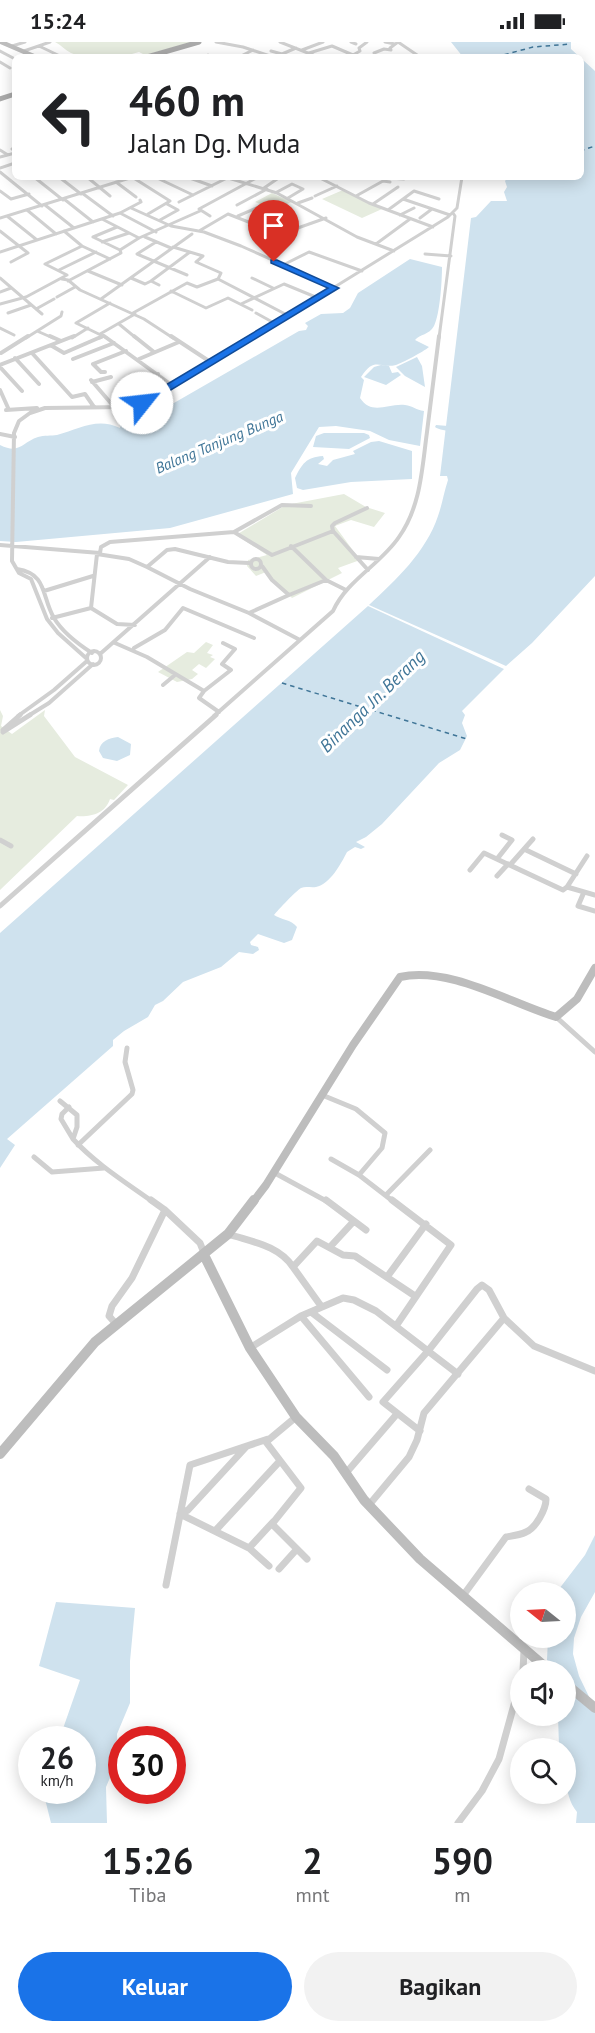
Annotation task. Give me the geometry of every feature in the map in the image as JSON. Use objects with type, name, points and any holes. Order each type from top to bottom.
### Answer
[{"type":"main road","points":[[157,54],[199,42]]},
{"type":"street","points":[[12,46],[25,42]]},
{"type":"street","points":[[24,51],[50,42]]},
{"type":"street","points":[[216,42],[254,50],[262,54]]},
{"type":"street","points":[[280,42],[309,53],[332,46],[351,54]]},
{"type":"street","points":[[302,50],[324,42],[340,48]]},
{"type":"street","points":[[351,42],[356,44]]},
{"type":"street","points":[[355,54],[367,42]]},
{"type":"street","points":[[385,42],[397,43],[415,53]]},
{"type":"street","points":[[374,53],[384,49],[391,50],[390,48],[397,43]]},
{"type":"street","points":[[2,44],[30,54]]},
{"type":"street","points":[[39,46],[56,54]]},
{"type":"street","points":[[271,51],[282,54],[296,48]]},
{"type":"street","points":[[245,54],[254,50]]},
{"type":"street","points":[[0,51],[12,57]]},
{"type":"street","points":[[0,57],[7,54]]},
{"type":"street","points":[[0,62],[10,68]]},
{"type":"street","points":[[0,150],[8,155]]},
{"type":"street","points":[[0,157],[12,152]]},
{"type":"street","points":[[0,170],[12,180]]},
{"type":"street","points":[[12,180],[74,228]]},
{"type":"street","points":[[38,180],[93,222]]},
{"type":"street","points":[[63,180],[113,216]]},
{"type":"street","points":[[91,180],[110,196]]},
{"type":"street","points":[[0,252],[113,216],[141,202],[115,180]]},
{"type":"street","points":[[0,218],[123,180]]},
{"type":"street","points":[[137,180],[170,201],[148,214]]},
{"type":"street","points":[[161,180],[193,195]]},
{"type":"street","points":[[195,180],[212,186]]},
{"type":"street","points":[[180,202],[221,180]]},
{"type":"street","points":[[236,180],[277,193],[357,237],[394,251]]},
{"type":"street","points":[[68,281],[121,253],[120,250],[139,238],[171,226],[252,180]]},
{"type":"street","points":[[237,205],[276,180]]},
{"type":"street","points":[[324,180],[374,204],[434,227]]},
{"type":"street","points":[[374,204],[399,186],[404,180]]},
{"type":"street","points":[[0,410],[115,408],[137,405],[212,363],[434,227],[451,214],[458,204],[462,180]]},
{"type":"street","points":[[357,196],[383,181],[390,182]]},
{"type":"street","points":[[277,193],[292,184],[303,189],[288,198]]},
{"type":"street","points":[[298,203],[337,186]]},
{"type":"street","points":[[0,191],[11,199],[29,194]]},
{"type":"street","points":[[388,210],[414,191],[439,199]]},
{"type":"street","points":[[0,906],[335,609],[338,598],[395,544],[412,514],[420,484],[455,216],[403,199]]},
{"type":"street","points":[[160,220],[178,210],[167,204]]},
{"type":"street","points":[[238,216],[261,206]]},
{"type":"street","points":[[130,208],[171,226],[200,231],[246,248],[282,265],[348,289]]},
{"type":"street","points":[[400,215],[414,208]]},
{"type":"street","points":[[420,218],[432,209]]},
{"type":"street","points":[[27,210],[56,234]]},
{"type":"street","points":[[200,211],[210,216]]},
{"type":"street","points":[[120,213],[156,232]]},
{"type":"street","points":[[200,231],[225,215],[238,216],[251,223],[266,216]]},
{"type":"street","points":[[7,216],[37,240]]},
{"type":"street","points":[[296,218],[278,223],[285,229],[293,230],[326,218]]},
{"type":"street","points":[[102,219],[139,238]]},
{"type":"street","points":[[376,244],[410,219]]},
{"type":"street","points":[[117,227],[93,237],[120,250]]},
{"type":"street","points":[[0,231],[28,254],[11,262]]},
{"type":"street","points":[[64,231],[82,246],[110,259]]},
{"type":"street","points":[[102,242],[130,233]]},
{"type":"street","points":[[101,299],[192,234]]},
{"type":"street","points":[[52,346],[64,353],[102,335],[187,283],[197,287],[218,279],[221,273],[196,262],[203,256],[145,237]]},
{"type":"street","points":[[156,242],[137,254],[187,275]]},
{"type":"street","points":[[0,304],[62,279],[68,274],[45,264],[82,246]]},
{"type":"street","points":[[59,270],[96,252]]},
{"type":"street","points":[[131,278],[146,284],[190,252]]},
{"type":"street","points":[[282,265],[309,252],[362,271]]},
{"type":"street","points":[[425,254],[451,256]]},
{"type":"street","points":[[88,271],[122,285]]},
{"type":"street","points":[[0,278],[42,314]]},
{"type":"street","points":[[252,278],[273,288]]},
{"type":"street","points":[[62,279],[134,314],[212,363]]},
{"type":"street","points":[[218,279],[289,316]]},
{"type":"street","points":[[152,281],[159,285]]},
{"type":"street","points":[[241,304],[286,284],[318,298]]},
{"type":"street","points":[[37,310],[75,287]]},
{"type":"street","points":[[0,292],[11,288]]},
{"type":"street","points":[[171,291],[206,308],[228,298],[276,324]]},
{"type":"street","points":[[185,298],[190,295]]},
{"type":"street","points":[[110,303],[76,322],[102,335],[139,359],[173,386]]},
{"type":"street","points":[[8,313],[31,305]]},
{"type":"street","points":[[1,353],[61,316],[62,312]]},
{"type":"street","points":[[119,324],[154,352]]},
{"type":"street","points":[[0,328],[14,335]]},
{"type":"street","points":[[22,391],[0,366],[13,359],[68,340],[88,328]]},
{"type":"street","points":[[37,331],[61,341]]},
{"type":"street","points":[[139,359],[178,342]]},
{"type":"street","points":[[73,359],[114,343]]},
{"type":"street","points":[[105,372],[101,372],[93,364],[126,351]]},
{"type":"street","points":[[1,353],[13,359],[39,384]]},
{"type":"street","points":[[32,353],[51,372],[66,393],[72,397],[85,394],[94,407]]},
{"type":"street","points":[[128,385],[158,374]]},
{"type":"street","points":[[111,377],[92,381],[115,408]]},
{"type":"street","points":[[0,390],[8,409]]},
{"type":"street","points":[[41,408],[20,420],[15,430],[11,559],[17,569],[32,579],[47,620],[89,661]]},
{"type":"street","points":[[16,409],[35,411]]},
{"type":"street","points":[[0,434],[15,437]]},
{"type":"street","points":[[91,608],[97,554],[100,553],[102,546],[110,542],[234,532],[282,505],[311,506]]},
{"type":"street","points":[[147,567],[171,549],[249,564],[254,568],[291,546],[333,529],[344,517],[367,508]]},
{"type":"street","points":[[333,529],[368,570]]},
{"type":"street","points":[[234,532],[273,555]]},
{"type":"street","points":[[0,545],[11,543],[100,553],[129,559],[249,613],[300,640]]},
{"type":"street","points":[[291,546],[326,580],[346,590]]},
{"type":"street","points":[[17,569],[23,569],[36,576],[41,582],[53,617],[67,633],[92,653],[100,654],[210,557]]},
{"type":"street","points":[[355,557],[368,560],[381,558]]},
{"type":"street","points":[[262,563],[272,580],[289,595]]},
{"type":"street","points":[[44,591],[93,576]]},
{"type":"street","points":[[249,613],[326,580]]},
{"type":"street","points":[[47,620],[91,608],[117,624],[135,625]]},
{"type":"street","points":[[134,648],[165,630],[182,608],[254,638]]},
{"type":"street","points":[[115,643],[134,648],[204,692]]},
{"type":"street","points":[[219,712],[199,698],[231,670],[222,664],[234,649],[222,643]]},
{"type":"street","points":[[92,653],[89,661],[49,703],[3,732],[6,724],[54,690],[89,661],[102,660],[100,654]]},
{"type":"street","points":[[163,685],[175,675]]},
{"type":"street","points":[[497,859],[512,840],[502,836]]},
{"type":"street","points":[[497,876],[533,839]]},
{"type":"street","points":[[0,840],[11,846]]},
{"type":"street","points":[[524,849],[576,874]]},
{"type":"street","points":[[470,870],[484,853],[563,890],[587,856]]},
{"type":"street","points":[[567,887],[595,895]]},
{"type":"street","points":[[584,892],[578,906],[595,911]]},
{"type":"street","points":[[556,1017],[563,1014],[577,999],[595,968]]},
{"type":"street","points":[[0,1454],[95,1342],[228,1234],[257,1198],[391,989],[403,975],[435,978],[482,988],[556,1017],[595,1052]]},
{"type":"street","points":[[78,1145],[132,1094],[133,1090],[124,1062],[127,1048]]},
{"type":"street","points":[[322,1095],[331,1096],[349,1105],[383,1129],[385,1137],[382,1148],[359,1175]]},
{"type":"street","points":[[60,1101],[74,1111],[78,1120],[73,1139]]},
{"type":"street","points":[[69,1107],[61,1116],[78,1145],[104,1168],[165,1210],[200,1243],[250,1348],[296,1418],[334,1456],[369,1505],[420,1559],[510,1636]]},
{"type":"street","points":[[386,1195],[430,1150]]},
{"type":"street","points":[[34,1157],[52,1172],[104,1168]]},
{"type":"street","points":[[331,1159],[359,1175],[446,1238],[451,1247],[396,1326]]},
{"type":"street","points":[[273,1172],[326,1200],[366,1230]]},
{"type":"street","points":[[116,1324],[109,1316],[110,1309],[127,1286],[165,1210]]},
{"type":"street","points":[[330,1247],[354,1221]]},
{"type":"street","points":[[387,1277],[426,1224]]},
{"type":"street","points":[[228,1234],[279,1251],[288,1258],[292,1267],[321,1306]]},
{"type":"street","points":[[292,1267],[317,1241],[344,1255],[355,1256],[415,1296]]},
{"type":"street","points":[[420,1431],[396,1415],[383,1402],[451,1325],[479,1286],[489,1290],[504,1318],[534,1346],[595,1371]]},
{"type":"street","points":[[250,1348],[301,1316],[339,1299],[349,1298],[396,1326],[458,1374]]},
{"type":"street","points":[[311,1312],[387,1370]]},
{"type":"street","points":[[301,1316],[369,1397]]},
{"type":"street","points":[[369,1505],[408,1457],[420,1431],[424,1413],[504,1318]]},
{"type":"street","points":[[346,1473],[381,1429],[396,1415]]},
{"type":"street","points":[[166,1584],[190,1465],[268,1439],[296,1418]]},
{"type":"street","points":[[249,1548],[301,1489],[266,1443],[268,1439]]},
{"type":"street","points":[[180,1514],[188,1510],[248,1446]]},
{"type":"street","points":[[215,1531],[279,1462]]},
{"type":"street","points":[[462,1597],[507,1537],[529,1531],[545,1508],[546,1499],[529,1489]]},
{"type":"street","points":[[180,1514],[249,1548],[269,1566]]},
{"type":"street","points":[[273,1522],[275,1527],[307,1559]]},
{"type":"street","points":[[279,1569],[297,1549]]},
{"type":"street","points":[[524,1648],[538,1660]]},
{"type":"street","points":[[523,1660],[524,1648]]},
{"type":"street","points":[[576,1692],[595,1708]]},
{"type":"street","points":[[458,1823],[482,1791],[500,1759],[510,1721]]},
{"type":"shaded area","points":[[55,42],[193,42],[149,54],[139,52],[131,54],[71,53]]},
{"type":"shaded area","points":[[343,190],[382,209],[362,218],[322,199]]},
{"type":"shaded area","points":[[272,193],[292,202],[284,205],[291,208],[276,214],[278,217],[274,218],[265,212],[268,210],[263,205],[255,202]]},
{"type":"shaded area","points":[[344,494],[366,507],[385,513],[374,527],[351,520],[335,526],[360,560],[338,568],[342,573],[292,598],[266,572],[256,576],[247,566],[248,560],[267,555],[236,535],[286,505]]},
{"type":"shaded area","points":[[206,642],[213,645],[207,653],[213,655],[210,657],[215,659],[206,668],[199,664],[192,670],[198,674],[192,679],[177,682],[158,672],[187,652],[194,653]]},
{"type":"shaded area","points":[[0,710],[3,716],[1,726],[12,734],[45,710],[44,716],[75,757],[128,785],[114,800],[110,799],[101,811],[92,815],[77,816],[0,890]]},
{"type":"water","points":[[451,42],[571,42],[571,49],[577,54],[461,54]]},
{"type":"water","points":[[584,61],[595,71],[595,576],[532,643],[506,666],[369,605],[400,575],[418,553],[426,542],[438,516],[448,480],[447,476],[440,476],[471,218],[476,217],[491,201],[507,201],[504,192],[507,187],[505,181],[584,180]]},
{"type":"water","name":"Balang Tanjung Bunga","points":[[410,259],[442,267],[436,321],[430,331],[415,340],[429,347],[396,365],[370,367],[361,377],[364,380],[360,398],[375,408],[405,405],[424,411],[420,446],[389,440],[370,431],[336,426],[319,427],[291,473],[293,494],[170,528],[16,542],[0,541],[0,445],[12,449],[17,448],[38,437],[57,435],[96,424],[120,428],[121,422],[167,407],[299,331],[306,330],[308,326],[305,323],[321,314],[343,313],[350,308],[358,293]]},
{"type":"water","points":[[417,357],[422,366],[425,387],[405,376],[396,367]]},
{"type":"water","points":[[389,366],[392,373],[398,372],[401,375],[386,385],[364,377],[374,367]]},
{"type":"water","points":[[324,433],[364,433],[370,438],[349,449],[313,447],[316,436]]},
{"type":"water","points":[[379,441],[412,451],[412,479],[351,482],[303,490],[297,488],[295,478],[302,465],[309,460],[323,456],[324,459],[318,464],[327,466],[333,460],[355,454],[353,451],[371,442]]},
{"type":"water","name":"Binanga Jn. Berang","points":[[368,606],[504,669],[462,711],[465,715],[462,723],[467,736],[460,750],[439,763],[382,824],[356,842],[365,847],[361,849],[355,847],[347,852],[338,868],[326,882],[316,887],[301,888],[274,915],[292,922],[297,927],[292,940],[284,943],[258,934],[250,942],[259,950],[253,954],[239,952],[221,967],[183,982],[163,1001],[155,1005],[148,1017],[113,1040],[113,1046],[7,1139],[15,1145],[0,1168],[0,933]]},
{"type":"water","points":[[118,737],[131,744],[130,755],[117,761],[103,758],[99,751],[103,742]]},
{"type":"water","points":[[595,1535],[595,1592],[581,1617],[576,1632],[576,1582],[564,1582],[585,1555]]},
{"type":"water","points":[[56,1602],[135,1608],[130,1661],[130,1703],[120,1726],[108,1726],[107,1823],[51,1823],[46,1804],[96,1804],[96,1726],[64,1726],[80,1680],[39,1666]]},
{"type":"water","points":[[548,1648],[573,1648],[575,1660],[547,1660]]},
{"type":"water","points":[[576,1665],[595,1709],[595,1823],[576,1823],[577,1812],[572,1804],[576,1804],[576,1738],[559,1738],[558,1726],[576,1726]]},
{"type":"waterway","points":[[439,427],[460,429]]},
{"type":"ferry route","points":[[507,54],[533,47],[571,44]]},
{"type":"ferry route","points":[[584,150],[595,146]]},
{"type":"ferry route","points":[[282,683],[467,739]]},
{"type":"route","points":[[142,403],[154,398],[335,288],[274,262]]}]
